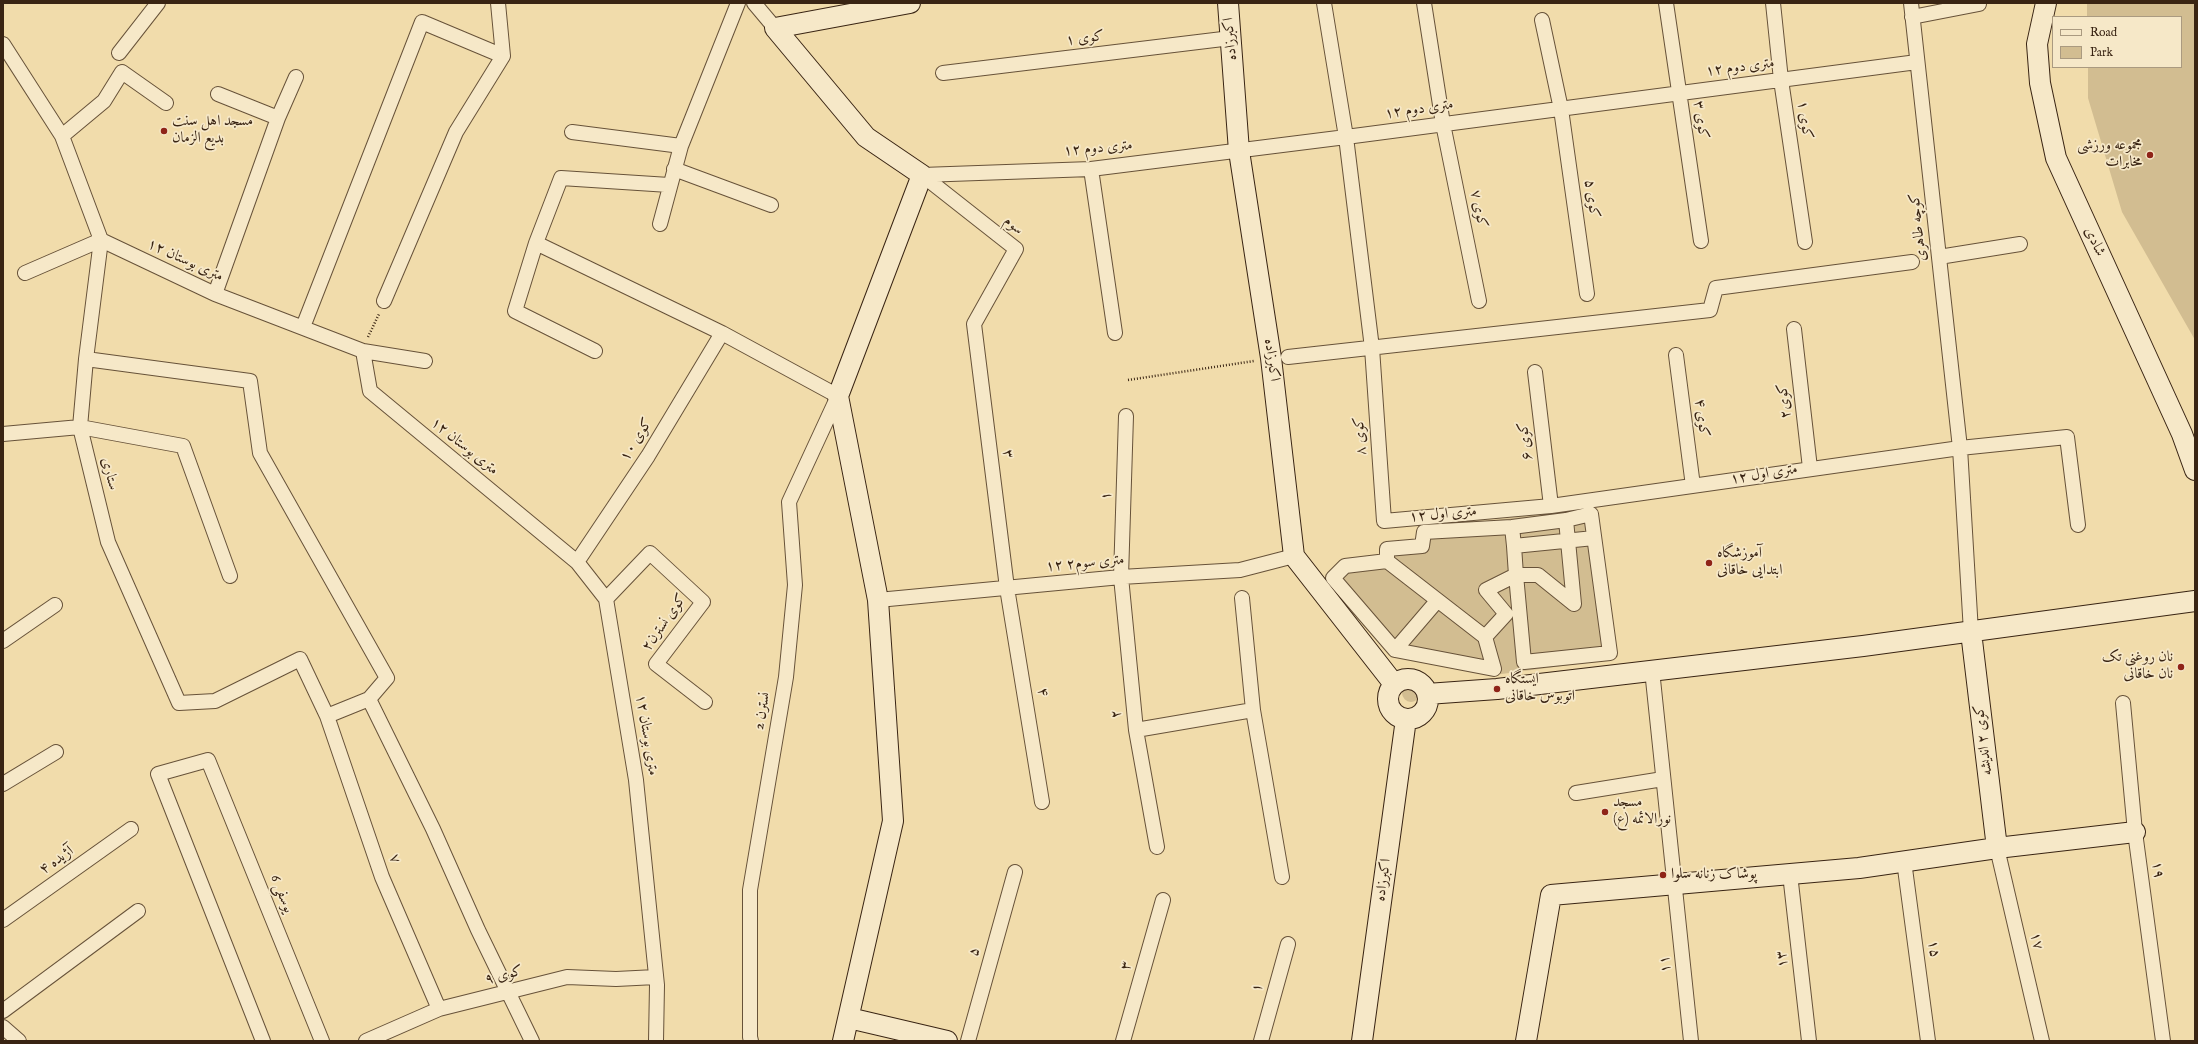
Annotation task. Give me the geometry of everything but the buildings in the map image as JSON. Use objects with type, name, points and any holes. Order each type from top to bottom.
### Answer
[{"type":"street","points":[[119,53],[158,3]]},
{"type":"street","points":[[384,301],[456,132],[503,56],[498,3]]},
{"type":"street","points":[[660,224],[669,185],[681,146],[738,3]]},
{"type":"street","points":[[754,3],[866,137],[922,175],[838,396],[878,600],[893,820],[843,1041]]},
{"type":"street","points":[[774,28],[910,3]]},
{"type":"street","name":"اکبرزاده","points":[[1228,3],[1239,151],[1279,358],[1294,556]]},
{"type":"street","name":"کوی ۸","points":[[1324,3],[1346,137],[1372,348],[1384,521]]},
{"type":"street","name":"کوی ۷","points":[[1424,3],[1443,124],[1478,301]]},
{"type":"street","name":"کوی ۳","points":[[1666,3],[1701,241]]},
{"type":"street","name":"کوی ۱","points":[[1773,3],[1781,80],[1805,242]]},
{"type":"street","name":"کوچه طاهری","points":[[1911,3],[1960,448]]},
{"type":"street","name":"شادی","points":[[2046,3],[2037,44],[2040,83],[2056,158],[2182,434],[2195,470]]},
{"type":"street","points":[[1912,18],[1979,4]]},
{"type":"street","name":"کوی ۵","points":[[1542,20],[1561,109],[1587,294]]},
{"type":"street","points":[[303,327],[422,22],[503,56]]},
{"type":"street","name":"کوی ۱","points":[[943,73],[1231,38]]},
{"type":"street","points":[[3,44],[62,136],[101,240],[25,273]]},
{"type":"street","name":"۱۲ متری دوم","points":[[922,175],[1091,168],[1239,151],[1917,62]]},
{"type":"street","points":[[62,136],[104,101],[122,72],[166,103]]},
{"type":"street","points":[[215,294],[278,118],[296,77]]},
{"type":"street","points":[[218,94],[278,118]]},
{"type":"street","points":[[572,132],[681,146]]},
{"type":"street","points":[[1091,168],[1115,333]]},
{"type":"street","points":[[674,169],[771,205]]},
{"type":"street","name":"سوم","points":[[922,175],[1016,249],[974,324]]},
{"type":"street","points":[[595,350],[515,311],[536,243],[561,178],[669,185]]},
{"type":"street","name":"۱۲ متری بوستان","points":[[101,240],[215,294],[363,351],[370,391],[577,562],[606,599],[636,780],[656,977],[656,1041]]},
{"type":"street","name":"ستاری","points":[[101,240],[86,359],[80,428],[108,542],[179,703]]},
{"type":"street","points":[[536,243],[722,333],[838,396]]},
{"type":"street","points":[[1939,257],[2020,244]]},
{"type":"street","points":[[1279,358],[1710,310],[1716,288],[1912,262]]},
{"type":"street","name":"۳","points":[[974,324],[1007,588]]},
{"type":"street","name":"کوی۲","points":[[1794,329],[1810,468]]},
{"type":"street","name":"کوی ۱۰","points":[[577,562],[648,456],[722,333]]},
{"type":"street","points":[[363,351],[425,361]]},
{"type":"street","name":"کوی ۴","points":[[1676,355],[1693,486]]},
{"type":"street","points":[[86,359],[250,381],[260,453],[387,678],[369,699],[327,716]]},
{"type":"street","name":"کوی ۶","points":[[1535,372],[1551,506]]},
{"type":"street","name":"نسترن 2","points":[[751,1041],[750,890],[786,669],[795,585],[789,502],[838,396]]},
{"type":"street","name":"۱","points":[[1121,577],[1126,416]]},
{"type":"street","points":[[3,434],[80,428],[183,446],[230,576]]},
{"type":"street","name":"۱۲ متری اول","points":[[1384,521],[1551,506],[1810,468],[1960,448],[2067,437],[2078,525]]},
{"type":"street","points":[[1960,448],[1971,632]]},
{"type":"street","points":[[1387,561],[1387,549],[1422,546],[1424,532],[1512,526],[1566,520],[1591,514],[1610,653],[1524,662],[1512,526]]},
{"type":"street","points":[[1485,637],[1506,614],[1486,590],[1516,575],[1538,575],[1574,604],[1566,520]]},
{"type":"street","points":[[1514,546],[1594,538]]},
{"type":"street","name":"کوی نسترن۲","points":[[606,599],[650,553],[703,602],[656,664],[705,702]]},
{"type":"street","points":[[1294,556],[1394,684]]},
{"type":"street","name":"۱۲ متری سوم۲","points":[[878,600],[1121,577],[1240,570],[1294,556]]},
{"type":"street","points":[[1387,561],[1437,601],[1485,637],[1494,669],[1395,650],[1333,578],[1345,566],[1387,561]]},
{"type":"street","name":"۲","points":[[1121,577],[1136,730],[1157,847]]},
{"type":"street","name":"۴","points":[[1007,588],[1042,802]]},
{"type":"street","points":[[1242,598],[1253,710],[1282,877]]},
{"type":"street","points":[[1395,650],[1437,601]]},
{"type":"street","points":[[1428,694],[1497,689],[1971,632],[2195,601]]},
{"type":"street","points":[[3,641],[55,605]]},
{"type":"street","name":"کوی ۲ اندیشه","points":[[1971,632],[1997,848]]},
{"type":"street","name":"۷","points":[[179,703],[215,701],[300,660],[327,716],[382,877],[439,1009]]},
{"type":"street","name":"۱۱","points":[[1652,670],[1691,1041]]},
{"type":"street","points":[[1400,680],[1414,680],[1420,682],[1428,694],[1428,701],[1423,712],[1418,716],[1406,719],[1394,714],[1388,703],[1390,690],[1394,684],[1400,680]]},
{"type":"street","points":[[369,699],[433,829],[478,930],[510,993],[532,1041]]},
{"type":"street","name":"۱۹","points":[[2123,703],[2135,832],[2163,1041]]},
{"type":"street","points":[[1136,730],[1253,710]]},
{"type":"street","name":"اکبرزاده","points":[[1362,1041],[1406,719]]},
{"type":"street","points":[[3,784],[56,752]]},
{"type":"street","name":"یوسفی 6","points":[[263,1041],[158,774],[208,760],[322,1041]]},
{"type":"street","points":[[1576,793],[1663,779]]},
{"type":"street","name":"۴ آژیده","points":[[3,920],[131,829]]},
{"type":"street","points":[[1526,1041],[1551,895],[1790,874],[2135,832]]},
{"type":"street","name":"۱۷","points":[[1997,848],[2042,1041]]},
{"type":"street","name":"۱۵","points":[[1904,861],[1928,1041]]},
{"type":"street","name":"۵","points":[[968,1041],[1015,872]]},
{"type":"street","name":"۱۳","points":[[1790,874],[1809,1041]]},
{"type":"street","name":"۳","points":[[1123,1041],[1163,900]]},
{"type":"street","points":[[3,1010],[138,911]]},
{"type":"street","name":"۱","points":[[1261,1041],[1288,944]]},
{"type":"street","name":"کوی ۹","points":[[370,1040],[439,1009],[510,993],[567,977],[616,979],[656,977]]},
{"type":"street","points":[[849,1018],[947,1041]]},
{"type":"street","points":[[3,1027],[19,1041]]},
{"type":"path","points":[[363,351],[384,301]]},
{"type":"path","points":[[1128,380],[1279,358]]},
{"type":"green space","name":"مجموعه ورزشی مخابرات","points":[[2087,3],[2195,3],[2195,340],[2122,212],[2088,98],[2088,68],[2182,68],[2182,16],[2087,16]]},
{"type":"green space","points":[[1595,508],[1615,659],[1494,675],[1390,655],[1326,578],[1346,559],[1381,557],[1417,540],[1419,529]]},
{"type":"green space","points":[[1411,684],[1415,685],[1419,689],[1419,697],[1415,701],[1411,702],[1407,701],[1403,697],[1402,693],[1403,689],[1407,685]]},
{"type":"place","name":"مسجد اهل سنت بدیع الزمان","points":[[164,131]]},
{"type":"place","name":"مجموعه ورزشی مخابرات","points":[[2150,155]]},
{"type":"place","name":"آموزشگاه ابتدایی خاقانی","points":[[1709,563]]},
{"type":"place","name":"نان روغنی تک نان خاقانی","points":[[2181,667]]},
{"type":"place","name":"ایستگاه اتوبوس خاقانی","points":[[1497,689]]},
{"type":"place","name":"مسجد نورالائمه (ع)","points":[[1605,812]]},
{"type":"place","name":"پوشاک زنانه سلوا","points":[[1663,875]]}]
